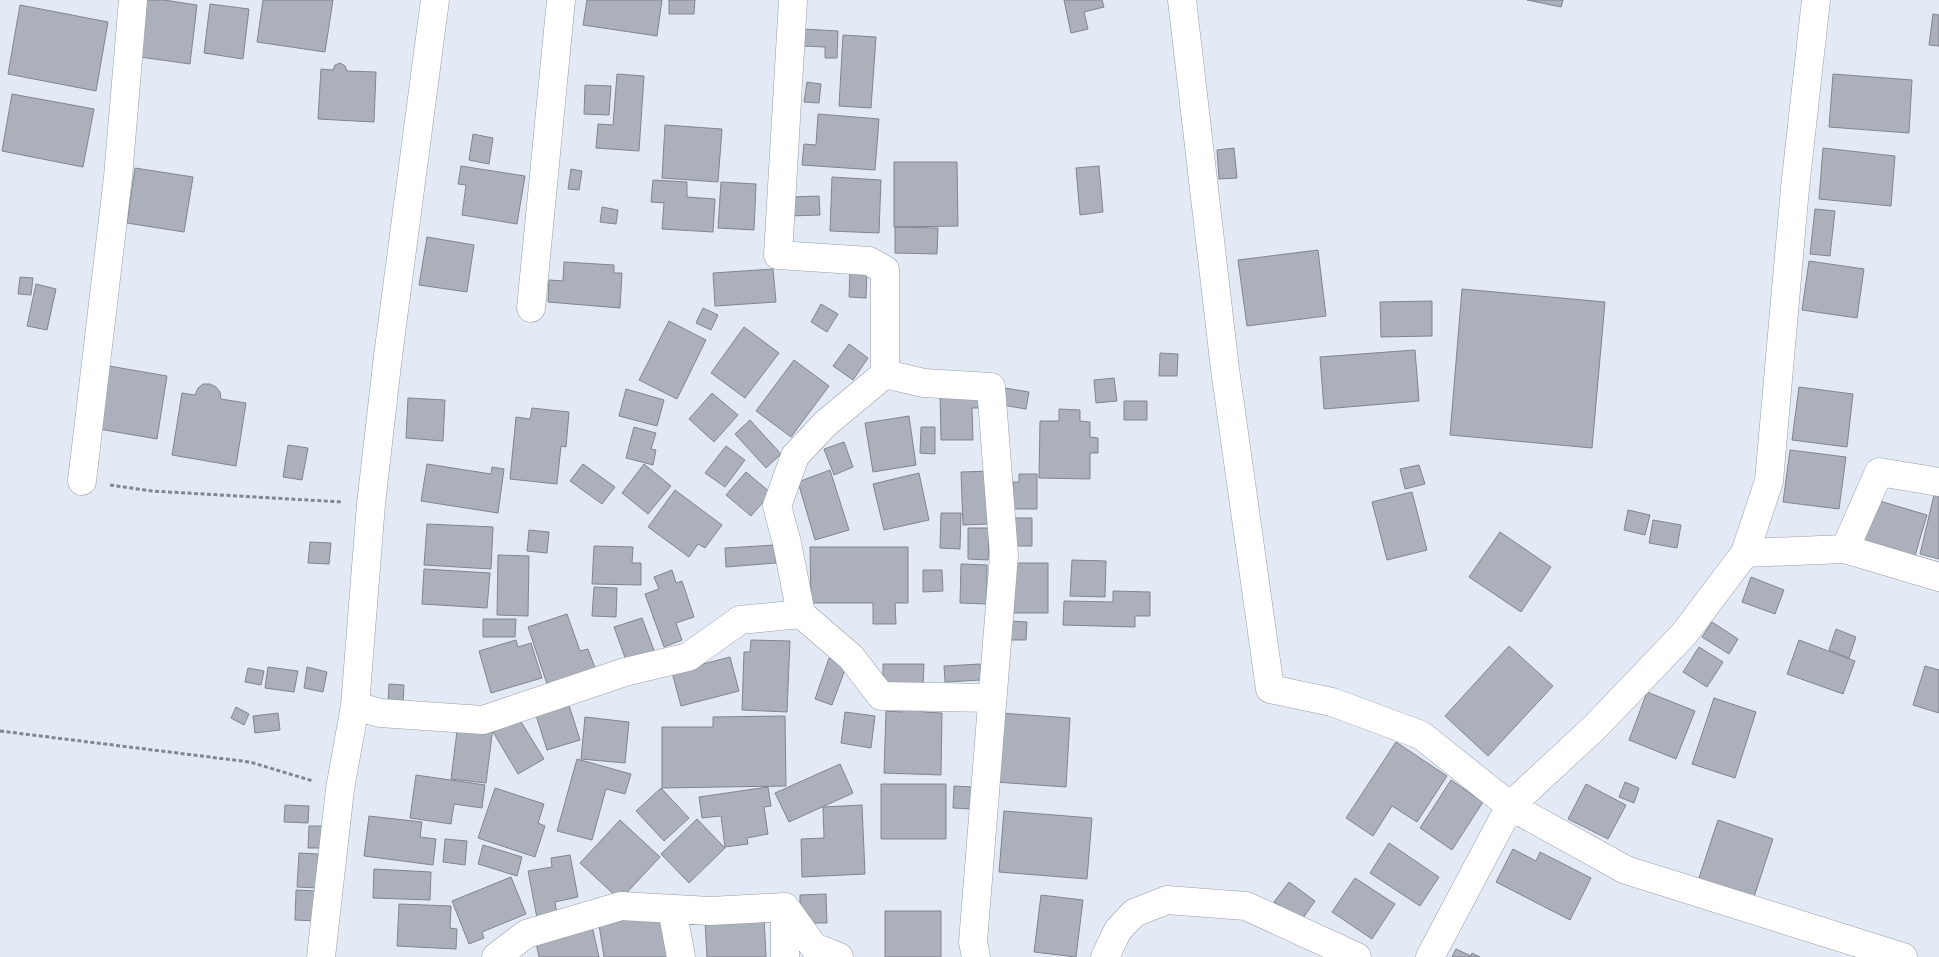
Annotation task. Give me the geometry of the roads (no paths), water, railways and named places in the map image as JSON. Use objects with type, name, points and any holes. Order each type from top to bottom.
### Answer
[{"type":"street","points":[[82,481],[118,177],[133,0]]},
{"type":"street","points":[[321,957],[340,788],[355,706],[371,504],[388,356],[435,0]]},
{"type":"street","points":[[531,308],[562,0]]},
{"type":"street","points":[[792,0],[778,254],[869,261],[885,270],[885,374]]},
{"type":"street","points":[[1182,0],[1225,370],[1270,689],[1332,702],[1421,735],[1510,806],[1626,870],[1903,957]]},
{"type":"street","points":[[1430,957],[1510,806],[1595,727],[1684,634],[1745,553],[1769,481],[1795,188],[1816,0]]},
{"type":"street","points":[[885,374],[825,424],[795,456],[777,506],[787,543],[801,614],[851,657],[881,696],[992,698]]},
{"type":"street","points":[[885,374],[924,383],[991,386],[1004,555],[974,942],[976,957]]},
{"type":"street","points":[[1845,548],[1880,472],[1939,482]]},
{"type":"street","points":[[1745,553],[1845,548],[1939,577]]},
{"type":"street","points":[[355,706],[380,713],[483,720],[624,672],[688,658],[740,620],[801,614]]},
{"type":"street","points":[[1104,957],[1118,930],[1134,913],[1167,900],[1246,906],[1357,957]]},
{"type":"street","points":[[496,957],[526,934],[621,906],[720,911],[784,907]]},
{"type":"street","points":[[784,907],[785,957]]},
{"type":"street","points":[[784,907],[814,947],[839,957]]},
{"type":"street","points":[[672,909],[681,957]]}]
